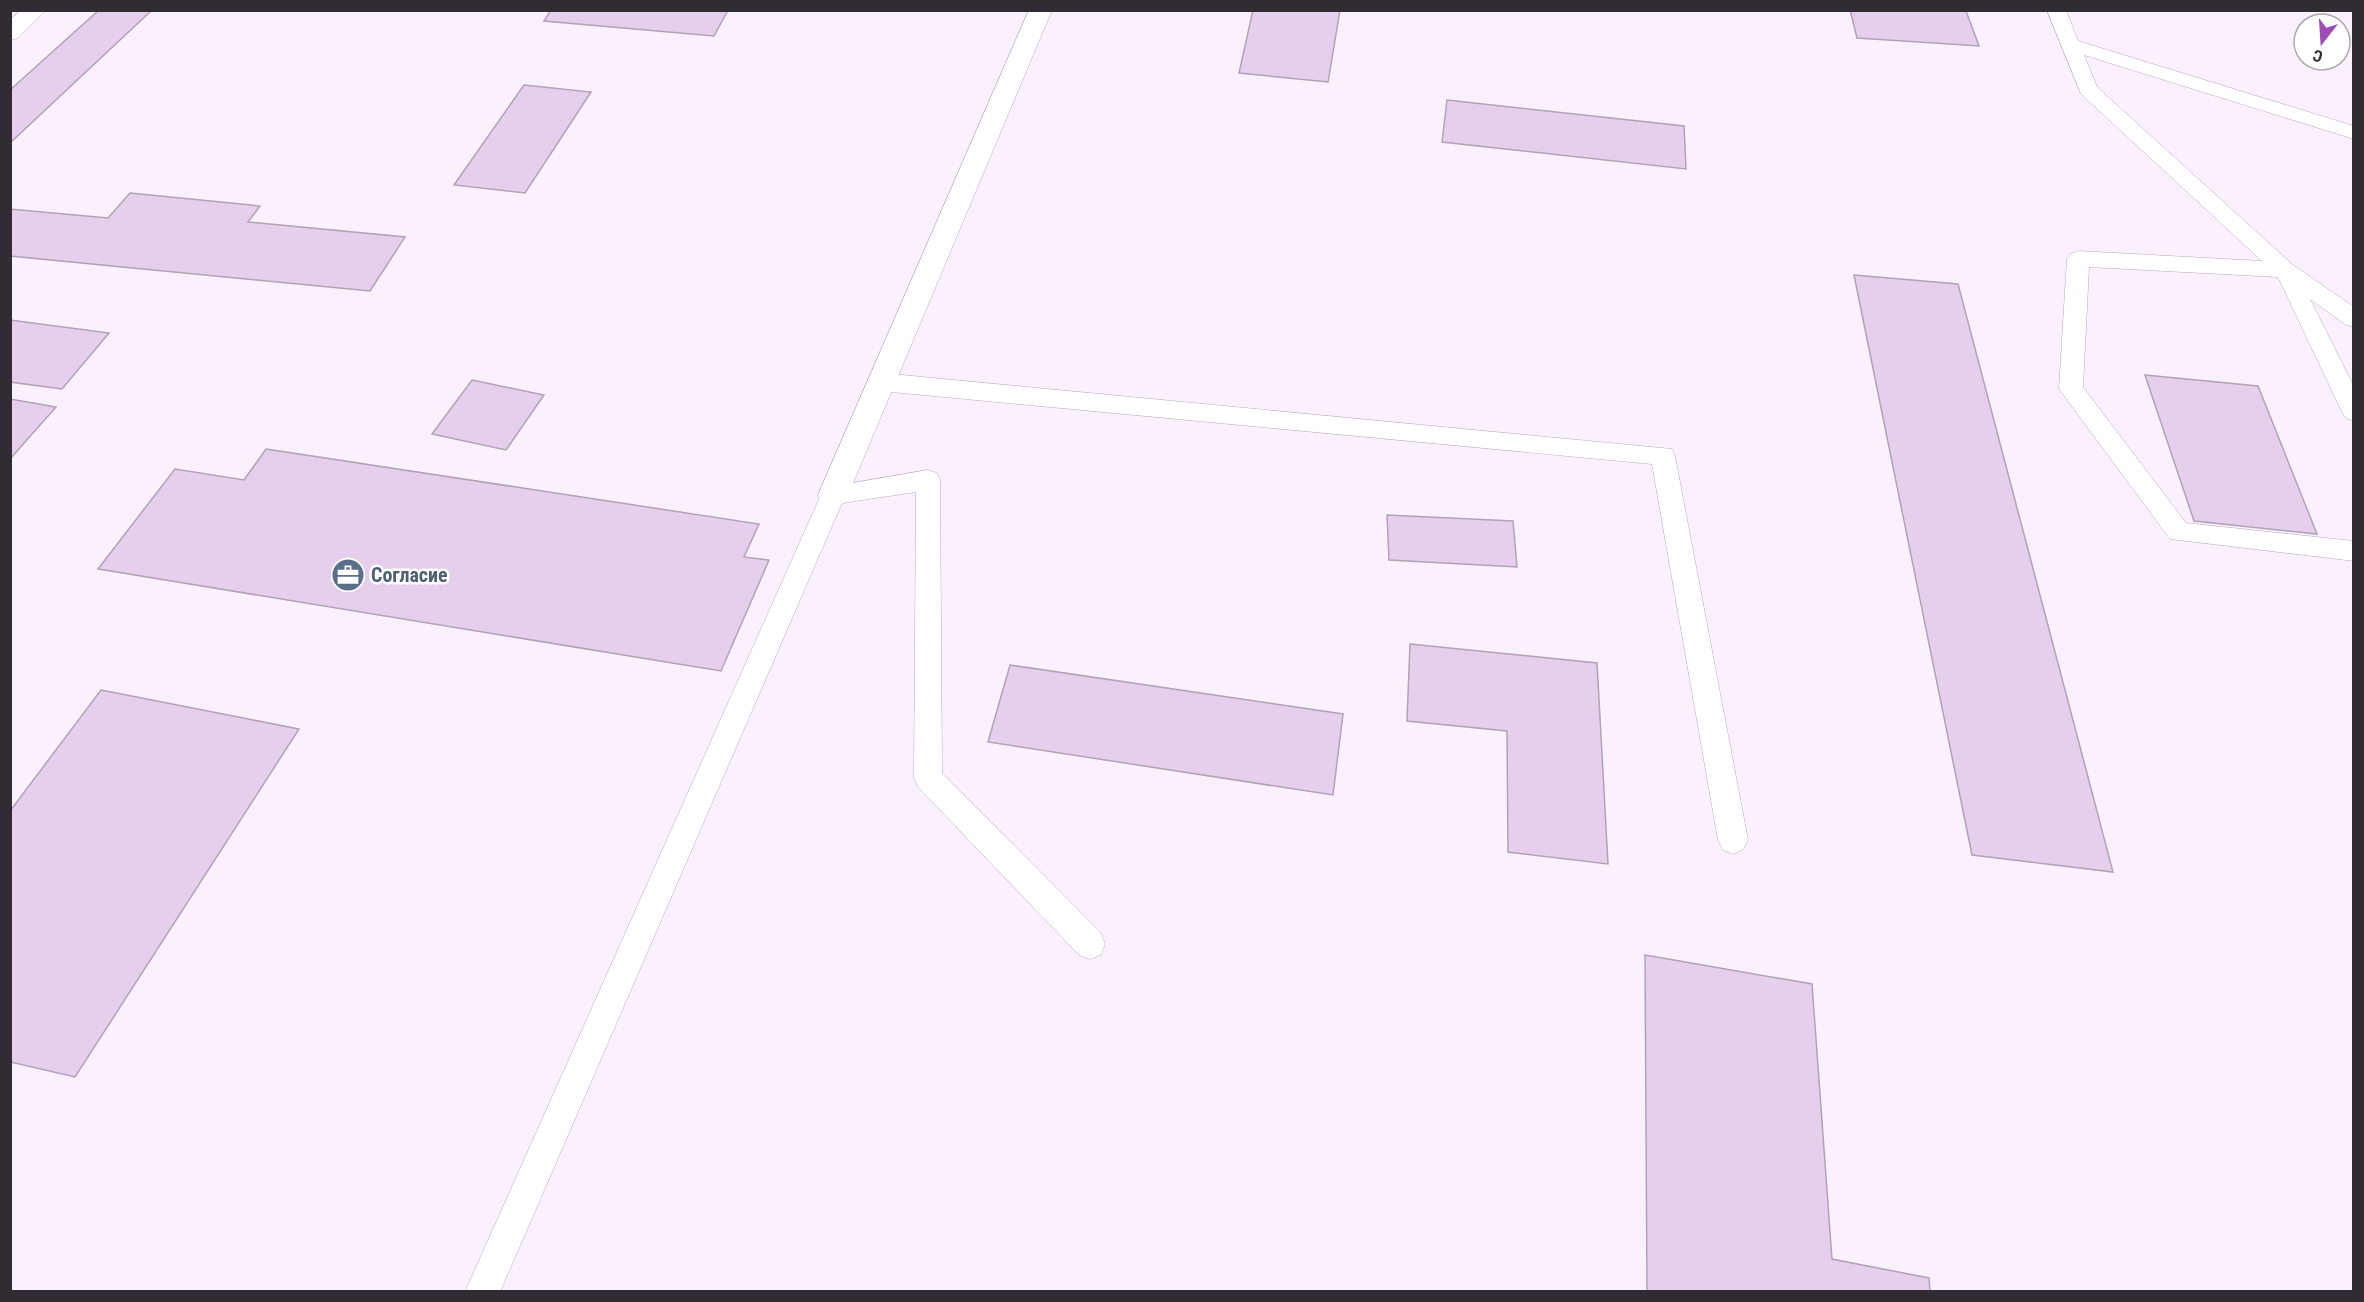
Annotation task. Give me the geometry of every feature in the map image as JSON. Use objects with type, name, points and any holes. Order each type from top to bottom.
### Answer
[{"type":"street","points":[[10,33],[35,10]]},
{"type":"street","points":[[833,495],[1041,10]]},
{"type":"lane","points":[[2056,10],[2088,90],[2285,270],[2354,319]]},
{"type":"lane","points":[[2070,45],[2354,133]]},
{"type":"lane","points":[[2285,270],[2078,259],[2071,389],[2179,532],[2354,550]]},
{"type":"lane","points":[[2285,270],[2354,412]]},
{"type":"lane","points":[[881,382],[1663,456],[1733,840]]},
{"type":"lane","points":[[482,1292],[833,495],[928,480],[928,778],[1090,944]]},
{"type":"building","points":[[99,10],[152,10],[10,143],[10,90]]},
{"type":"building","points":[[551,10],[728,10],[714,36],[544,21]]},
{"type":"building","points":[[1253,10],[1340,10],[1328,82],[1239,73]]},
{"type":"building","points":[[1850,10],[1966,11],[1979,46],[1857,38]]},
{"type":"building","points":[[524,85],[591,92],[525,193],[454,185]]},
{"type":"building","points":[[1447,100],[1684,126],[1686,169],[1442,142]]},
{"type":"building","points":[[130,193],[260,206],[248,222],[405,237],[370,291],[10,256],[10,209],[108,218]]},
{"type":"building","points":[[1854,275],[1958,284],[2113,872],[1972,855]]},
{"type":"building","points":[[10,320],[109,333],[62,389],[10,382]]},
{"type":"building","points":[[2145,375],[2258,386],[2317,534],[2194,521]]},
{"type":"building","points":[[472,380],[544,395],[506,450],[432,434]]},
{"type":"building","points":[[10,399],[56,407],[10,459]]},
{"type":"building","points":[[266,449],[759,524],[744,557],[769,560],[721,671],[98,569],[175,469],[244,480]]},
{"type":"building","points":[[1387,515],[1513,521],[1517,567],[1389,560]]},
{"type":"building","points":[[1410,644],[1597,663],[1608,864],[1508,852],[1507,731],[1407,721]]},
{"type":"building","points":[[1010,665],[1343,714],[1333,795],[988,742]]},
{"type":"building","points":[[101,690],[299,729],[75,1077],[10,1062],[10,811]]},
{"type":"building","points":[[1645,955],[1812,984],[1832,1259],[1929,1278],[1930,1292],[1647,1292]]},
{"type":"place","name":"Согласие","points":[[348,575]]}]
